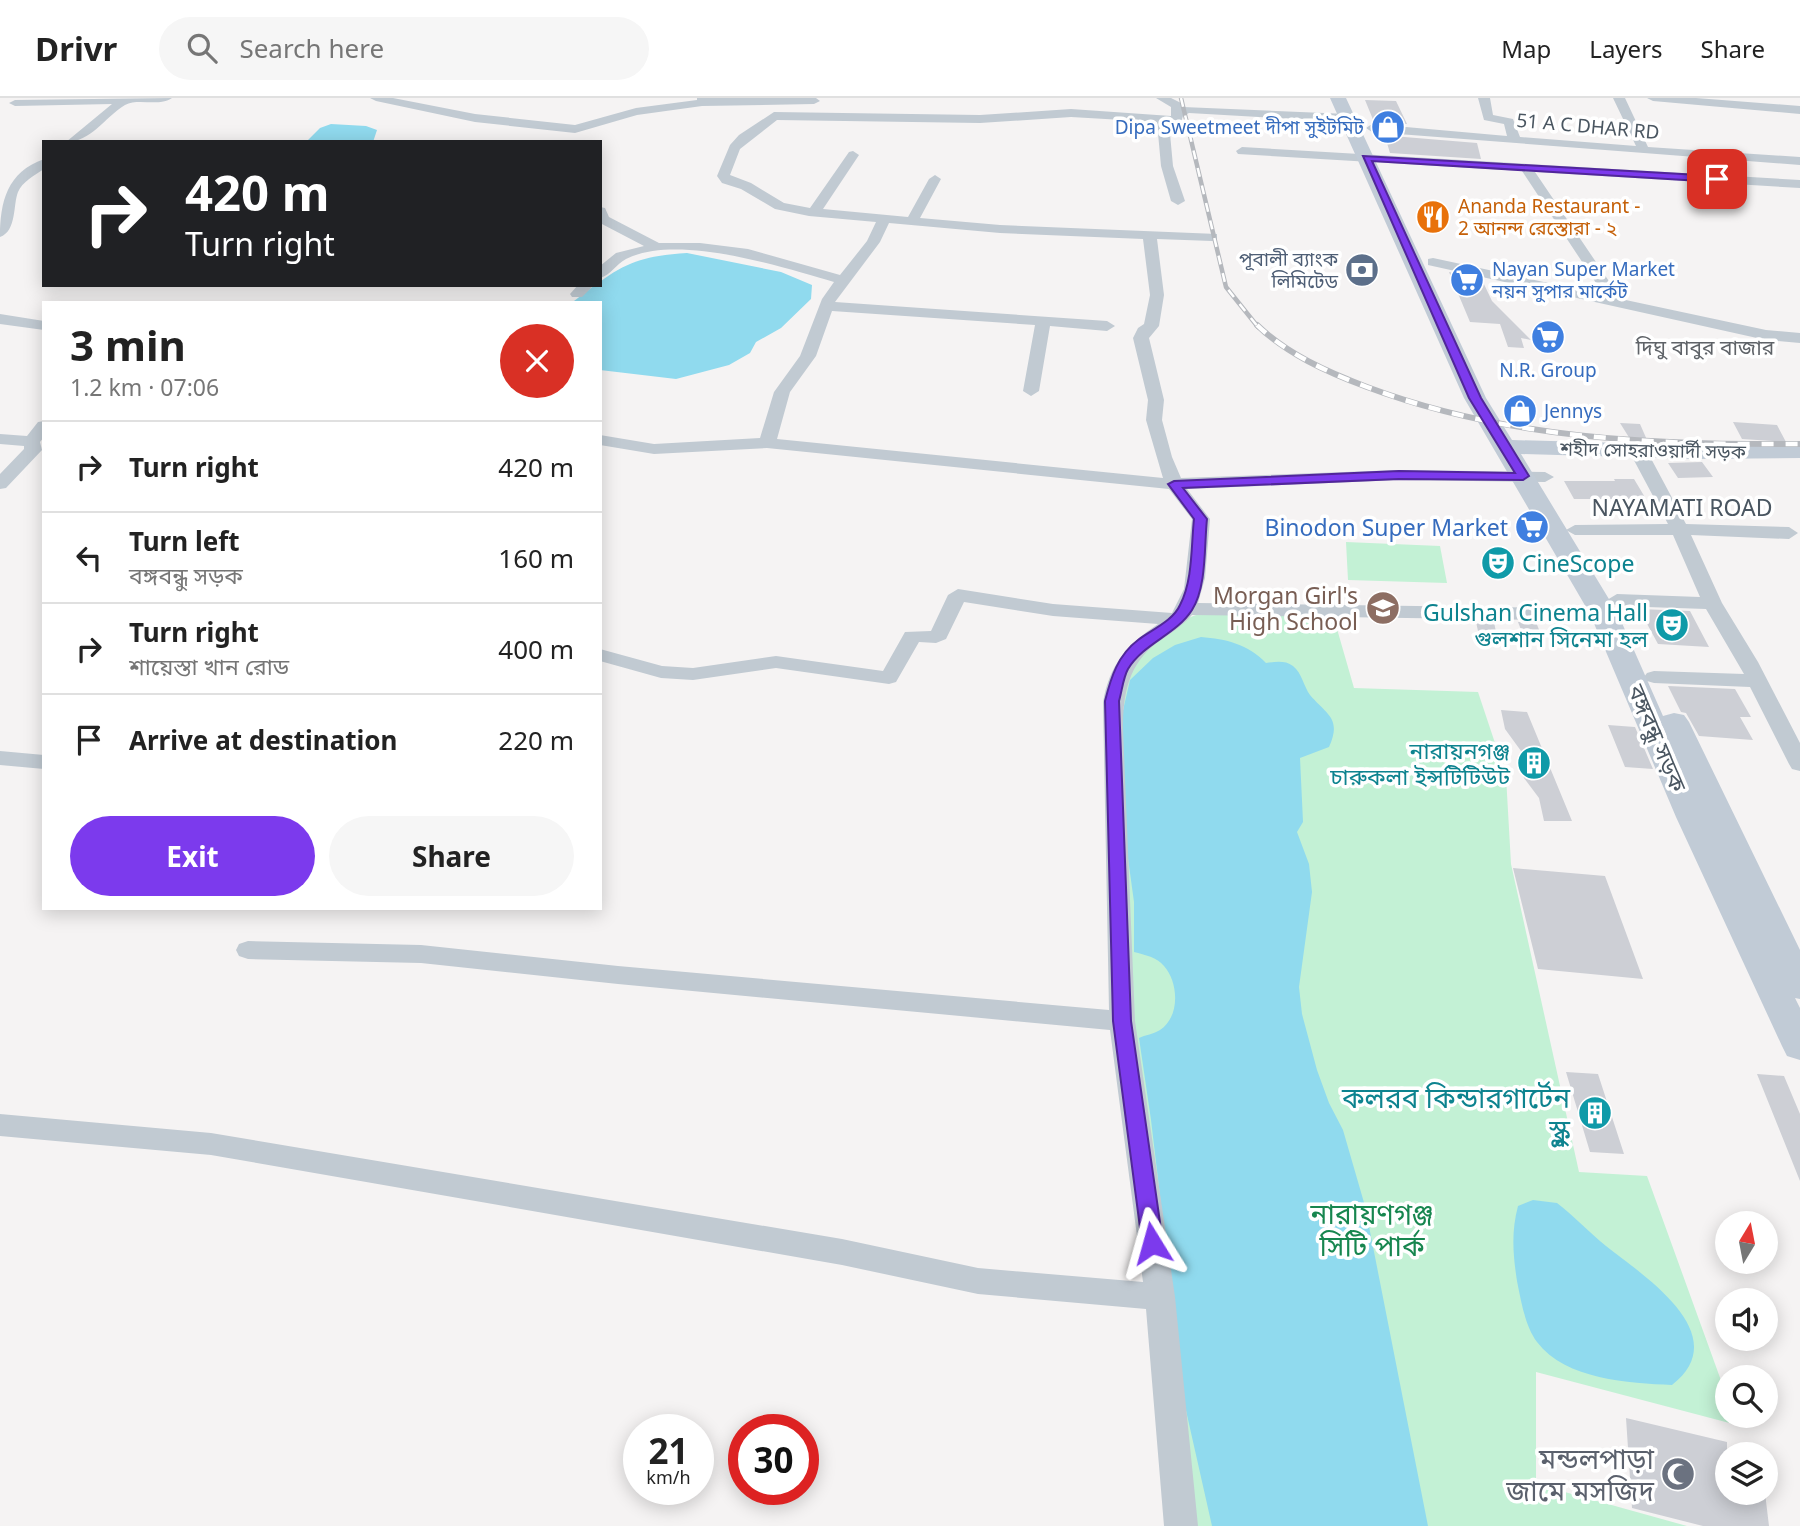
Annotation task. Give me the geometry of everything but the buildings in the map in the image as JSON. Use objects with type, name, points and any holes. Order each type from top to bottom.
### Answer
[{"type":"main road","name":"বঙ্গবন্ধু সড়ক","points":[[1347,105],[1376,148],[1433,262],[1496,398],[1516,448]]},
{"type":"main road","name":"বঙ্গবন্ধু সড়ক","points":[[1376,148],[1475,398],[1516,448],[1654,677],[1800,986]]},
{"type":"main road","name":"শহীদ সোহরাওয়ার্দী সড়ক","points":[[1516,448],[1800,451]]},
{"type":"main road","name":"বঙ্গবন্ধু সড়ক","points":[[1534,477],[1575,530],[1615,610],[1692,817],[1800,1046]]},
{"type":"street","points":[[15,103],[166,98]]},
{"type":"street","points":[[376,98],[475,118],[575,129],[636,112],[703,100],[814,101]]},
{"type":"street","points":[[1162,98],[1177,105],[1177,119],[1071,113],[980,119],[891,116],[769,118],[734,148],[723,176],[779,206],[814,212],[1150,236],[1212,237]]},
{"type":"street","points":[[1484,98],[1488,117],[1509,122],[1514,139]]},
{"type":"street","points":[[1619,98],[1644,150]]},
{"type":"street","points":[[1653,98],[1800,110]]},
{"type":"street","points":[[74,140],[125,99]]},
{"type":"street","points":[[1177,114],[1187,108],[1347,105]]},
{"type":"street","points":[[1163,119],[1167,166],[1178,201]]},
{"type":"street","name":"51 A C DHAR RD","points":[[1376,148],[1514,139],[1800,161]]},
{"type":"street","points":[[1376,148],[1525,167],[1800,184]]},
{"type":"street","points":[[1242,151],[1376,148],[1800,170]]},
{"type":"street","points":[[814,212],[853,155]]},
{"type":"street","points":[[0,233],[11,206],[10,194],[18,182],[42,164]]},
{"type":"street","points":[[1525,167],[1618,304]]},
{"type":"street","points":[[912,221],[935,179]]},
{"type":"street","points":[[0,181],[18,182]]},
{"type":"street","points":[[602,216],[656,247]]},
{"type":"street","points":[[767,443],[782,392],[808,356],[827,306],[842,280],[873,242],[884,219]]},
{"type":"street","points":[[1150,236],[1157,295],[1151,326],[1143,331],[1141,338],[1156,400],[1154,421],[1163,457],[1174,484],[1201,519],[1194,585],[1180,614],[1141,645],[1120,670],[1112,701],[1122,1021],[1160,1297],[1181,1526]]},
{"type":"street","points":[[602,272],[621,256],[656,247],[700,247],[748,253],[842,280]]},
{"type":"street","points":[[1433,262],[1766,335],[1800,338]]},
{"type":"street","points":[[827,306],[1107,326]]},
{"type":"street","points":[[0,319],[42,326]]},
{"type":"street","points":[[1031,391],[1042,323]]},
{"type":"street","points":[[0,439],[36,447]]},
{"type":"street","points":[[602,440],[654,449],[767,443],[1174,484],[1399,475],[1534,477]]},
{"type":"street","points":[[0,484],[36,447]]},
{"type":"street","points":[[1638,451],[1681,532],[1712,603],[1800,764]]},
{"type":"street","name":"NAYAMATI ROAD","points":[[1575,530],[1681,532],[1722,529],[1789,533]]},
{"type":"street","points":[[602,657],[661,672],[694,674],[776,662],[889,678],[912,636],[939,635],[958,595],[1053,610],[1180,614],[1615,610],[1712,603]]},
{"type":"street","points":[[1654,677],[1757,681]]},
{"type":"street","points":[[0,758],[42,762]]},
{"type":"street","points":[[248,950],[421,954],[618,975],[1122,1021]]},
{"type":"street","points":[[0,1125],[211,1144],[842,1252],[978,1281],[1160,1297]]},
{"type":"green space","points":[[1346,542],[1440,546],[1447,583],[1348,580]]},
{"type":"green space","name":"নারায়ণগঞ্জ সিটি পার্ক","points":[[1199,614],[1333,615],[1354,688],[1478,692],[1506,776],[1511,864],[1579,1172],[1647,1176],[1715,1365],[1715,1419],[1536,1372],[1536,1484],[1687,1526],[1188,1526],[1122,980],[1124,677],[1148,648],[1167,631]]},
{"type":"water","points":[[331,124],[366,126],[377,130],[374,140],[308,140],[320,128]]},
{"type":"water","points":[[687,253],[781,272],[812,285],[811,299],[781,328],[756,342],[750,353],[729,365],[676,379],[602,370],[602,301],[574,301],[592,287],[602,287],[602,281],[621,268],[663,255]]},
{"type":"water","points":[[1201,637],[1236,644],[1252,651],[1266,663],[1290,664],[1299,672],[1310,695],[1333,723],[1333,737],[1329,747],[1300,758],[1303,822],[1297,832],[1309,864],[1312,892],[1299,987],[1302,1014],[1317,1070],[1329,1103],[1343,1130],[1365,1206],[1428,1526],[1212,1526],[1185,1406],[1139,1038],[1158,1031],[1167,1024],[1174,1009],[1175,990],[1169,973],[1158,960],[1134,952],[1134,902],[1123,822],[1121,719],[1130,680],[1153,658],[1175,645]]},
{"type":"water","points":[[1533,1200],[1557,1203],[1641,1273],[1677,1308],[1689,1327],[1694,1346],[1689,1366],[1672,1385],[1618,1381],[1581,1372],[1549,1355],[1537,1342],[1529,1329],[1522,1305],[1513,1244],[1518,1206]]},
{"type":"railway","points":[[1181,98],[1226,287],[1258,327]]},
{"type":"railway","points":[[1257,325],[1281,345],[1337,375],[1419,404],[1473,418],[1526,428],[1635,440],[1800,444]]},
{"type":"place","name":"Dipa Sweetmeet দীপা সুইটমিট","points":[[1388,127]]},
{"type":"place","name":"Ananda Restaurant - 2 আনন্দ রেস্তোরা - ২","points":[[1433,217]]},
{"type":"place","name":"পূবালী ব্যাংক লিমিটেড","points":[[1362,270]]},
{"type":"place","name":"Nayan Super Market নয়ন সুপার মার্কেট","points":[[1467,280]]},
{"type":"place","name":"N.R. Group","points":[[1548,337]]},
{"type":"place","name":"Jennys","points":[[1520,411]]},
{"type":"place","name":"Binodon Super Market","points":[[1532,527]]},
{"type":"place","name":"CineScope","points":[[1498,563]]},
{"type":"place","name":"Morgan Girl's High School","points":[[1383,608]]},
{"type":"place","name":"Gulshan Cinema Hall গুলশান সিনেমা হল","points":[[1672,625]]},
{"type":"place","name":"নারায়নগঞ্জ চারুকলা ইন্সটিটিউট","points":[[1534,763]]},
{"type":"place","name":"কলরব কিন্ডারগার্টেন স্কুল","points":[[1595,1113]]},
{"type":"place","name":"মন্ডলপাড়া জামে মসজিদ","points":[[1678,1474]]},
{"type":"district","name":"দিঘু বাবুর বাজার","points":[[1705,347]]},
{"type":"route","points":[[1152,1243],[1122,1021],[1112,701],[1120,670],[1141,645],[1186,609],[1194,585],[1201,519],[1174,484],[1399,475],[1523,476],[1475,398],[1366,158],[1717,179]]}]
